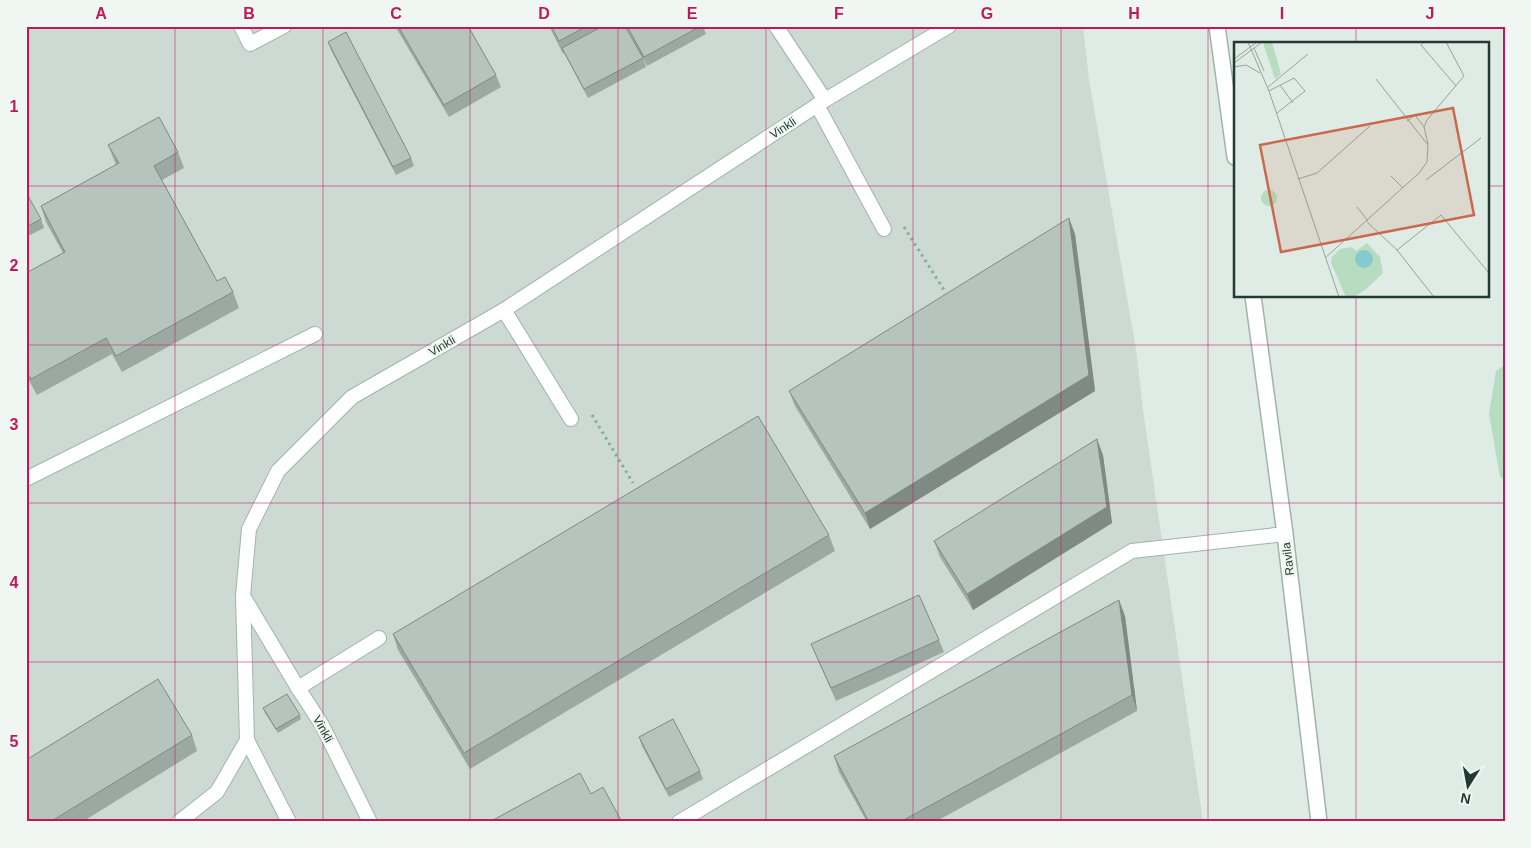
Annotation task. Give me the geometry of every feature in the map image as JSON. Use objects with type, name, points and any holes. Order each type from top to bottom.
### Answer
[{"type":"street","points":[[1217,26],[1234,150]]},
{"type":"street","name":"Ravila","points":[[1254,298],[1320,822]]},
{"type":"lane","points":[[240,26],[250,44],[284,26]]},
{"type":"lane","points":[[776,26],[821,103],[884,229]]},
{"type":"lane","name":"Vinkli","points":[[368,818],[322,725],[243,596],[249,529],[278,471],[352,397],[504,310],[821,103],[949,26]]},
{"type":"lane","points":[[504,310],[571,419]]},
{"type":"lane","points":[[26,479],[315,334]]},
{"type":"lane","points":[[679,822],[1132,551],[1285,534]]},
{"type":"lane","points":[[243,596],[247,740],[289,822]]},
{"type":"lane","points":[[298,688],[379,638]]},
{"type":"lane","points":[[179,822],[217,792],[247,740]]},
{"type":"lane","points":[[354,822],[368,818]]},
{"type":"path","points":[[900,219],[946,294]]},
{"type":"path","points":[[588,408],[633,483]]},
{"type":"shaded area","points":[[26,26],[1083,26],[1089,80],[1136,349],[1143,410],[1203,822],[26,822]]},
{"type":"green space","points":[[1505,365],[1505,480],[1500,477],[1489,414],[1496,371]]},
{"type":"building","points":[[398,26],[468,26],[496,75],[444,105]]},
{"type":"building","points":[[551,26],[587,26],[559,41]]},
{"type":"building","points":[[603,26],[625,26],[643,58],[584,89],[562,48]]},
{"type":"building","points":[[627,26],[701,26],[644,57]]},
{"type":"building","points":[[346,32],[411,158],[393,167],[328,42]]},
{"type":"building","points":[[159,117],[178,152],[154,166],[217,281],[225,277],[233,292],[116,356],[106,338],[31,379],[26,370],[26,273],[65,252],[41,206],[119,163],[108,145]]},
{"type":"building","points":[[28,196],[41,219],[26,227],[26,197]]},
{"type":"building","points":[[1069,218],[1089,375],[865,513],[789,391]]},
{"type":"building","points":[[758,416],[829,535],[464,753],[393,634]]},
{"type":"building","points":[[1097,439],[1107,507],[967,594],[934,541]]},
{"type":"building","points":[[919,595],[939,640],[831,688],[811,644]]},
{"type":"building","points":[[1119,600],[1132,695],[900,822],[869,822],[834,756]]},
{"type":"building","points":[[158,679],[192,735],[50,822],[26,822],[26,760]]},
{"type":"building","points":[[287,694],[300,715],[276,729],[263,708]]},
{"type":"building","points":[[673,719],[700,771],[666,789],[639,737]]},
{"type":"building","points":[[580,773],[591,794],[603,787],[622,822],[494,822],[493,820]]}]
